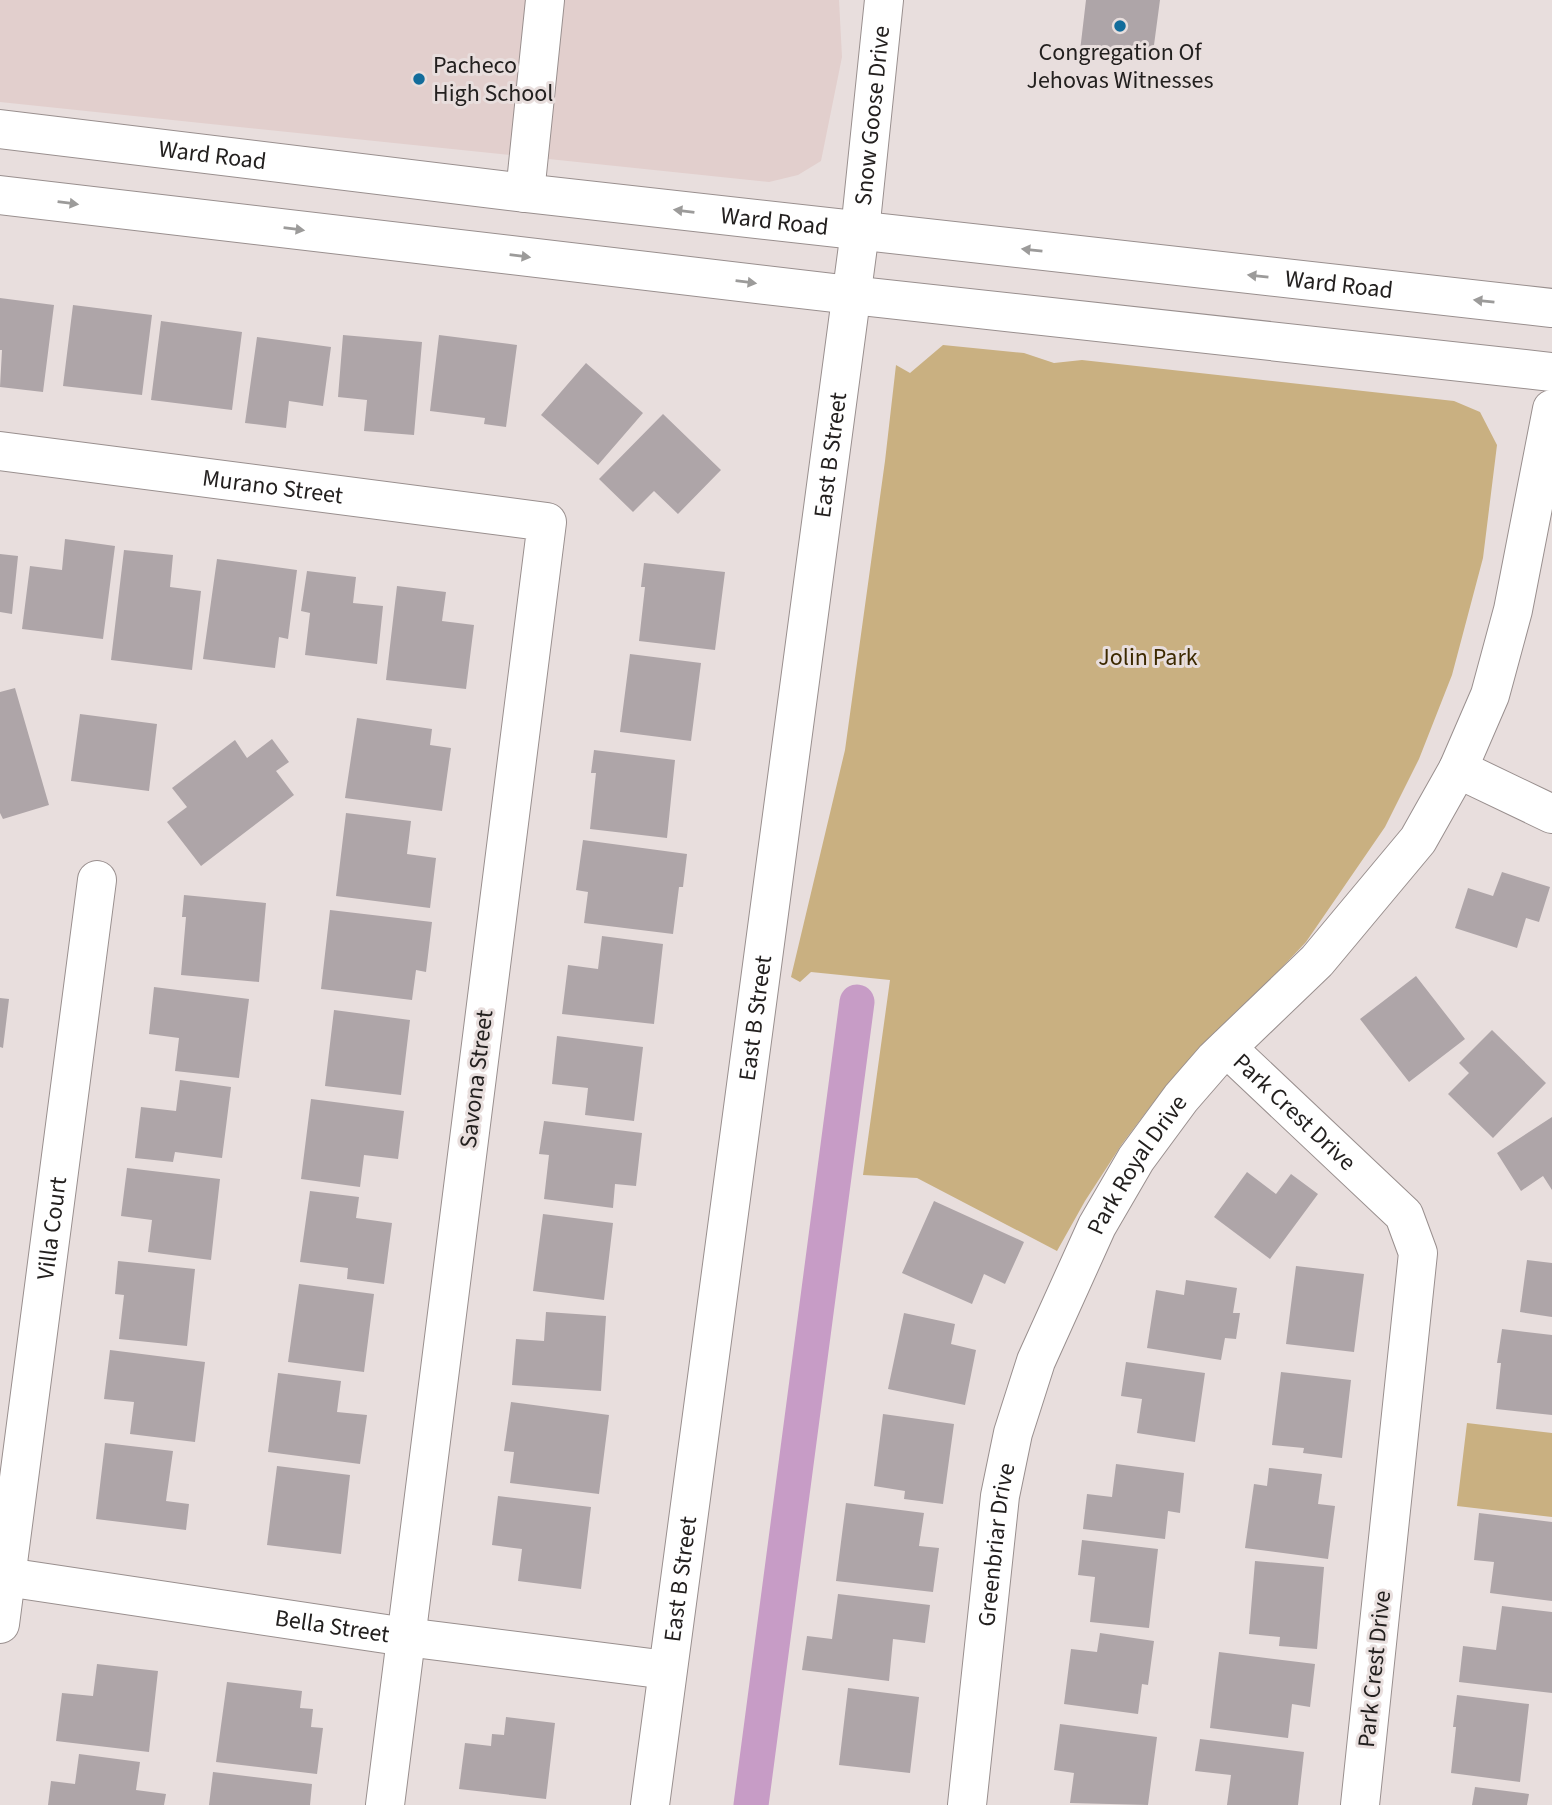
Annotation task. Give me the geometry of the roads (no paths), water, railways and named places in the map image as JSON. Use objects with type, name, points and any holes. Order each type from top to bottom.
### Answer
[{"type":"street","points":[[525,193],[545,0]]},
{"type":"street","name":"Snow Goose Drive","points":[[860,231],[884,0]]},
{"type":"street","name":"Ward Road","points":[[0,130],[525,193],[1552,308]]},
{"type":"street","points":[[0,195],[851,295],[1552,372]]},
{"type":"street","name":"East B Street","points":[[650,1805],[860,231]]},
{"type":"street","name":"Park Crest Drive","points":[[1360,1805],[1418,1253],[1404,1215],[1227,1048],[1317,961],[1418,840],[1458,769],[1490,695],[1513,610],[1552,409]]},
{"type":"street","name":"Murano Street","points":[[0,451],[547,522]]},
{"type":"street","name":"Savona Street","points":[[385,1805],[547,522]]},
{"type":"street","points":[[1458,769],[1552,814]]},
{"type":"street","name":"Villa Court","points":[[0,1624],[3,1577],[97,880]]},
{"type":"street","name":"Park Royal Drive","points":[[1066,1293],[1097,1226],[1136,1159],[1181,1098],[1227,1048]]},
{"type":"street","name":"Greenbriar Drive","points":[[967,1805],[1000,1496],[1013,1433],[1036,1361],[1066,1293]]},
{"type":"street","name":"Bella Street","points":[[3,1577],[406,1637],[667,1670]]},
{"type":"waterway","points":[[751,1805],[857,1002]]},
{"type":"place","name":"Congregation Of Jehovas Witnesses","points":[[1120,26]]},
{"type":"place","name":"Pacheco High School","points":[[419,79]]},
{"type":"park label","name":"Jolin Park","points":[[1148,657]]}]
